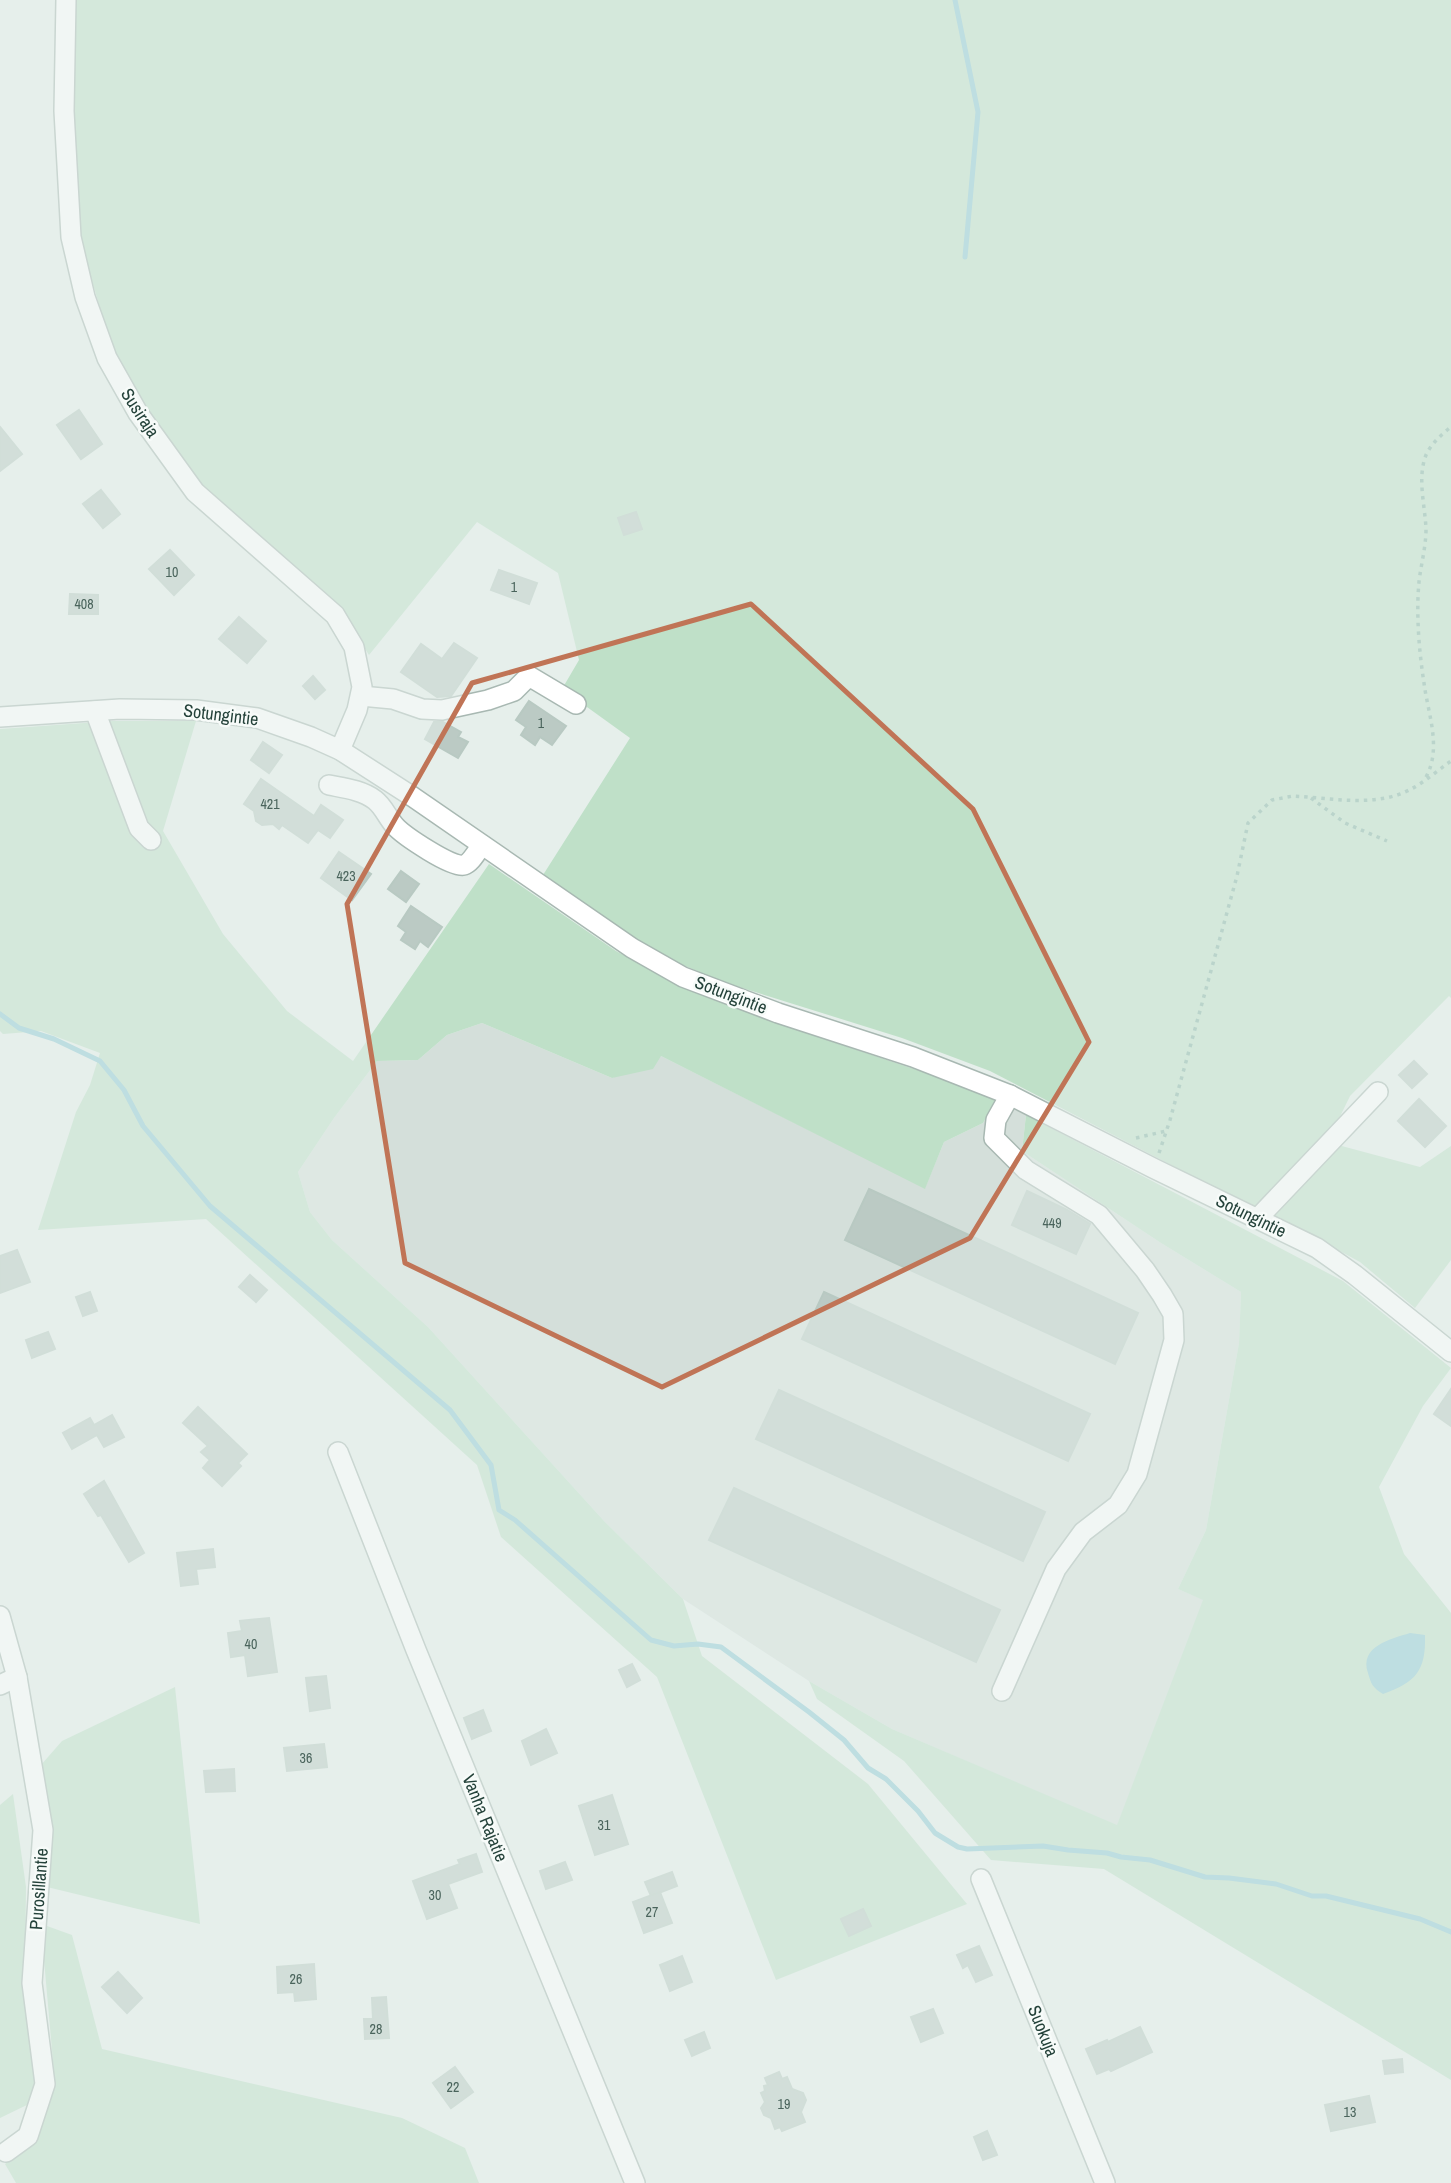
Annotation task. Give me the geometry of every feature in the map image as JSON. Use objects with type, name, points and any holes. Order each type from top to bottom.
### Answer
[{"type":"street","name":"Susiraja","points":[[66,0],[64,111],[71,237],[85,297],[107,358],[138,413],[195,492],[335,615],[354,647],[362,680],[361,696],[340,750]]},
{"type":"street","points":[[361,696],[393,699],[422,709],[442,710],[514,691],[529,676],[576,704]]},
{"type":"street","name":"Sotungintie","points":[[0,716],[196,709],[257,718],[311,737],[340,750],[632,948],[683,977],[778,1013],[913,1057],[1010,1095],[1317,1248],[1451,1352]]},
{"type":"street","points":[[95,711],[139,828],[151,840]]},
{"type":"street","points":[[329,785],[373,798],[382,806],[395,826],[455,865],[463,866],[470,861],[482,845]]},
{"type":"street","points":[[1257,1219],[1378,1092]]},
{"type":"street","points":[[1002,1691],[1056,1569],[1083,1532],[1118,1504],[1137,1474],[1174,1340],[1172,1314],[1162,1294],[1098,1215],[1026,1170],[994,1138],[996,1120],[1010,1095]]},
{"type":"street","name":"Vanha Rajatie","points":[[338,1452],[421,1662],[635,2183]]},
{"type":"street","name":"Purosillantie","points":[[0,1616],[8,1681],[43,1830],[32,1983],[45,2084],[28,2136],[6,2152]]},
{"type":"street","name":"Suokuja","points":[[981,1879],[1105,2183]]},
{"type":"path","points":[[1425,778],[1433,764],[1434,752],[1423,682],[1420,629],[1419,585],[1426,527],[1422,477],[1426,456],[1432,445],[1451,427]]},
{"type":"path","points":[[1153,1168],[1167,1131],[1237,876],[1248,823],[1272,800],[1293,796],[1370,799],[1393,797],[1411,789],[1451,761]]},
{"type":"path","points":[[1310,796],[1345,823],[1387,841]]},
{"type":"path","points":[[1124,1154],[1136,1138],[1167,1131]]},
{"type":"highlighted area","points":[[751,604],[973,809],[1089,1042],[970,1238],[662,1387],[405,1263],[347,904],[472,683]]},
{"type":"shaded area","points":[[482,1023],[612,1078],[661,1056],[925,1188],[944,1142],[983,1123],[996,1101],[1026,1115],[1022,1151],[1161,1243],[1241,1292],[1239,1343],[1206,1530],[1178,1589],[1204,1600],[1117,1826],[892,1729],[809,1681],[683,1599],[605,1522],[428,1327],[332,1240],[310,1212],[298,1172],[334,1118],[377,1061],[418,1060],[447,1035]]},
{"type":"green space","points":[[74,0],[1451,0],[1451,998],[1449,996],[1350,1096],[1332,1133],[1256,1209],[990,1071],[902,1038],[723,982],[676,962],[638,941],[543,875],[630,738],[562,689],[579,660],[558,573],[477,522],[369,655],[342,613],[201,485],[147,415],[114,355],[79,237],[72,50]]},
{"type":"green space","points":[[112,721],[196,721],[163,831],[223,934],[287,1011],[353,1061],[489,864],[616,951],[680,986],[773,1022],[965,1086],[996,1101],[983,1123],[944,1142],[925,1189],[661,1056],[653,1069],[612,1078],[482,1023],[447,1035],[418,1060],[377,1061],[298,1172],[310,1212],[332,1240],[428,1327],[605,1522],[683,1599],[702,1656],[868,1784],[967,1904],[776,1980],[657,1677],[501,1537],[477,1465],[206,1219],[38,1230],[76,1112],[90,1085],[100,1053],[41,1031],[3,1034],[0,1031],[0,729]]},
{"type":"green space","points":[[1026,1115],[1343,1281],[1451,1368],[1423,1406],[1379,1487],[1404,1554],[1451,1613],[1451,2080],[1104,1869],[991,1860],[904,1761],[817,1699],[809,1681],[892,1729],[1117,1825],[1203,1600],[1178,1589],[1206,1530],[1239,1343],[1241,1292],[1161,1243],[1022,1151]]},
{"type":"green space","points":[[1338,1145],[1420,1167],[1451,1146],[1451,1260],[1415,1308],[1360,1262],[1270,1213]]},
{"type":"green space","points":[[175,1687],[200,1924],[47,1887],[41,1765],[62,1741]]},
{"type":"green space","points":[[13,1794],[26,1887],[25,1982],[38,2082],[31,2103],[0,2118],[0,1805]]},
{"type":"green space","points":[[41,1926],[72,1935],[102,2049],[402,2118],[465,2148],[479,2183],[16,2183],[5,2164],[32,2142],[55,2084]]},
{"type":"water","points":[[1410,1633],[1425,1635],[1421,1666],[1411,1680],[1383,1694],[1370,1680],[1366,1664],[1368,1656],[1378,1645]]},
{"type":"building","points":[[79,410],[102,444],[81,459],[57,425]]},
{"type":"building","points":[[0,427],[22,454],[0,471]]},
{"type":"building","points":[[101,490],[120,514],[103,528],[83,504]]},
{"type":"building","points":[[636,512],[642,529],[624,535],[618,518]]},
{"type":"building","points":[[170,550],[194,575],[174,595],[149,569]]},
{"type":"building","points":[[499,570],[537,583],[529,604],[491,590]]},
{"type":"building","points":[[70,594],[98,595],[98,614],[69,614]]},
{"type":"building","points":[[239,617],[266,641],[247,663],[219,639]]},
{"type":"building","points":[[454,643],[477,658],[451,696],[437,697],[401,672],[421,644],[442,659]]},
{"type":"building","points":[[313,676],[325,690],[315,699],[303,686]]},
{"type":"building","points":[[529,701],[566,726],[552,745],[540,737],[535,745],[521,735],[526,727],[516,720]]},
{"type":"building","points":[[434,722],[443,722],[461,732],[458,737],[468,742],[458,758],[425,739]]},
{"type":"building","points":[[263,742],[282,755],[269,773],[251,760]]},
{"type":"building","points":[[261,779],[314,816],[321,805],[343,820],[330,838],[318,830],[308,843],[282,825],[279,829],[273,824],[262,825],[256,821],[254,811],[244,804]]},
{"type":"building","points":[[339,852],[371,874],[352,900],[321,878]]},
{"type":"building","points":[[401,871],[419,884],[406,902],[388,889]]},
{"type":"building","points":[[411,906],[442,927],[428,947],[420,941],[415,949],[401,940],[406,932],[398,926]]},
{"type":"building","points":[[1414,1061],[1427,1074],[1412,1088],[1399,1075]]},
{"type":"building","points":[[1419,1099],[1446,1126],[1425,1147],[1398,1121]]},
{"type":"building","points":[[869,1189],[1138,1313],[1115,1364],[845,1240]]},
{"type":"building","points":[[1027,1191],[1090,1224],[1076,1254],[1012,1225]]},
{"type":"building","points":[[17,1250],[30,1282],[0,1293],[0,1256]]},
{"type":"building","points":[[250,1275],[267,1290],[256,1302],[239,1287]]},
{"type":"building","points":[[90,1292],[97,1311],[83,1316],[76,1297]]},
{"type":"building","points":[[824,1292],[1090,1414],[1068,1461],[802,1339]]},
{"type":"building","points":[[48,1332],[55,1349],[32,1358],[26,1340]]},
{"type":"building","points":[[1451,1389],[1451,1426],[1434,1414]]},
{"type":"building","points":[[779,1390],[1045,1512],[1023,1561],[756,1439]]},
{"type":"building","points":[[198,1407],[247,1454],[238,1463],[241,1466],[222,1486],[203,1468],[210,1460],[201,1452],[208,1446],[183,1423]]},
{"type":"building","points":[[112,1415],[124,1437],[104,1447],[97,1435],[72,1449],[63,1433],[90,1418],[94,1425]]},
{"type":"building","points":[[104,1481],[144,1553],[129,1562],[101,1515],[98,1516],[84,1494]]},
{"type":"building","points":[[734,1488],[1000,1610],[976,1662],[709,1540]]},
{"type":"building","points":[[213,1549],[215,1567],[196,1569],[198,1584],[181,1586],[177,1553]]},
{"type":"building","points":[[269,1618],[277,1672],[248,1676],[245,1655],[231,1657],[228,1633],[242,1631],[240,1621]]},
{"type":"building","points":[[632,1664],[640,1680],[627,1687],[619,1670]]},
{"type":"building","points":[[326,1676],[330,1708],[310,1711],[306,1678]]},
{"type":"building","points":[[483,1710],[491,1731],[472,1739],[464,1718]]},
{"type":"building","points":[[546,1729],[557,1753],[531,1765],[522,1741]]},
{"type":"building","points":[[324,1744],[327,1767],[287,1771],[284,1748]]},
{"type":"building","points":[[234,1769],[235,1791],[206,1792],[204,1771]]},
{"type":"building","points":[[612,1795],[628,1844],[595,1855],[579,1806]]},
{"type":"building","points":[[476,1854],[482,1872],[448,1884],[457,1908],[427,1919],[413,1881],[460,1864],[458,1860]]},
{"type":"building","points":[[565,1862],[572,1880],[546,1889],[540,1871]]},
{"type":"building","points":[[672,1872],[677,1886],[651,1896],[645,1882]]},
{"type":"building","points":[[660,1892],[672,1923],[644,1933],[633,1902]]},
{"type":"building","points":[[863,1909],[871,1926],[849,1936],[841,1919]]},
{"type":"building","points":[[979,1946],[992,1975],[976,1982],[968,1965],[963,1968],[957,1955]]},
{"type":"building","points":[[682,1956],[692,1982],[670,1991],[660,1965]]},
{"type":"building","points":[[314,1964],[316,1999],[295,2001],[294,1992],[278,1993],[277,1967]]},
{"type":"building","points":[[118,1972],[142,1998],[127,2013],[102,1987]]},
{"type":"building","points":[[386,1997],[389,2038],[365,2039],[364,2019],[373,2019],[372,1998]]},
{"type":"building","points":[[933,2009],[943,2033],[921,2042],[911,2017]]},
{"type":"building","points":[[1140,2027],[1152,2052],[1111,2071],[1109,2069],[1097,2074],[1086,2049]]},
{"type":"building","points":[[704,2032],[710,2048],[692,2056],[685,2040]]},
{"type":"building","points":[[1402,2059],[1403,2072],[1385,2074],[1383,2061]]},
{"type":"building","points":[[455,2067],[473,2092],[451,2108],[433,2083]]},
{"type":"building","points":[[779,2072],[782,2079],[787,2077],[792,2089],[803,2093],[806,2100],[801,2112],[805,2122],[782,2131],[780,2127],[775,2129],[771,2118],[764,2115],[761,2108],[765,2102],[761,2093],[765,2091],[764,2086],[768,2085],[765,2078]]},
{"type":"building","points":[[1369,2096],[1375,2122],[1331,2131],[1325,2105]]},
{"type":"building","points":[[987,2131],[997,2155],[983,2160],[974,2137]]},
{"type":"waterway","points":[[955,0],[978,112],[965,257]]},
{"type":"waterway","points":[[0,1014],[19,1028],[54,1039],[100,1061],[124,1090],[143,1126],[210,1206],[450,1410],[491,1465],[499,1510],[515,1520],[651,1640],[674,1646],[698,1644],[721,1647],[809,1712],[844,1740],[868,1768],[886,1779],[918,1811],[935,1833],[958,1847],[967,1849],[1043,1846],[1107,1853],[1150,1860],[1205,1877],[1276,1884],[1312,1896],[1326,1896],[1420,1919],[1451,1932]]}]
